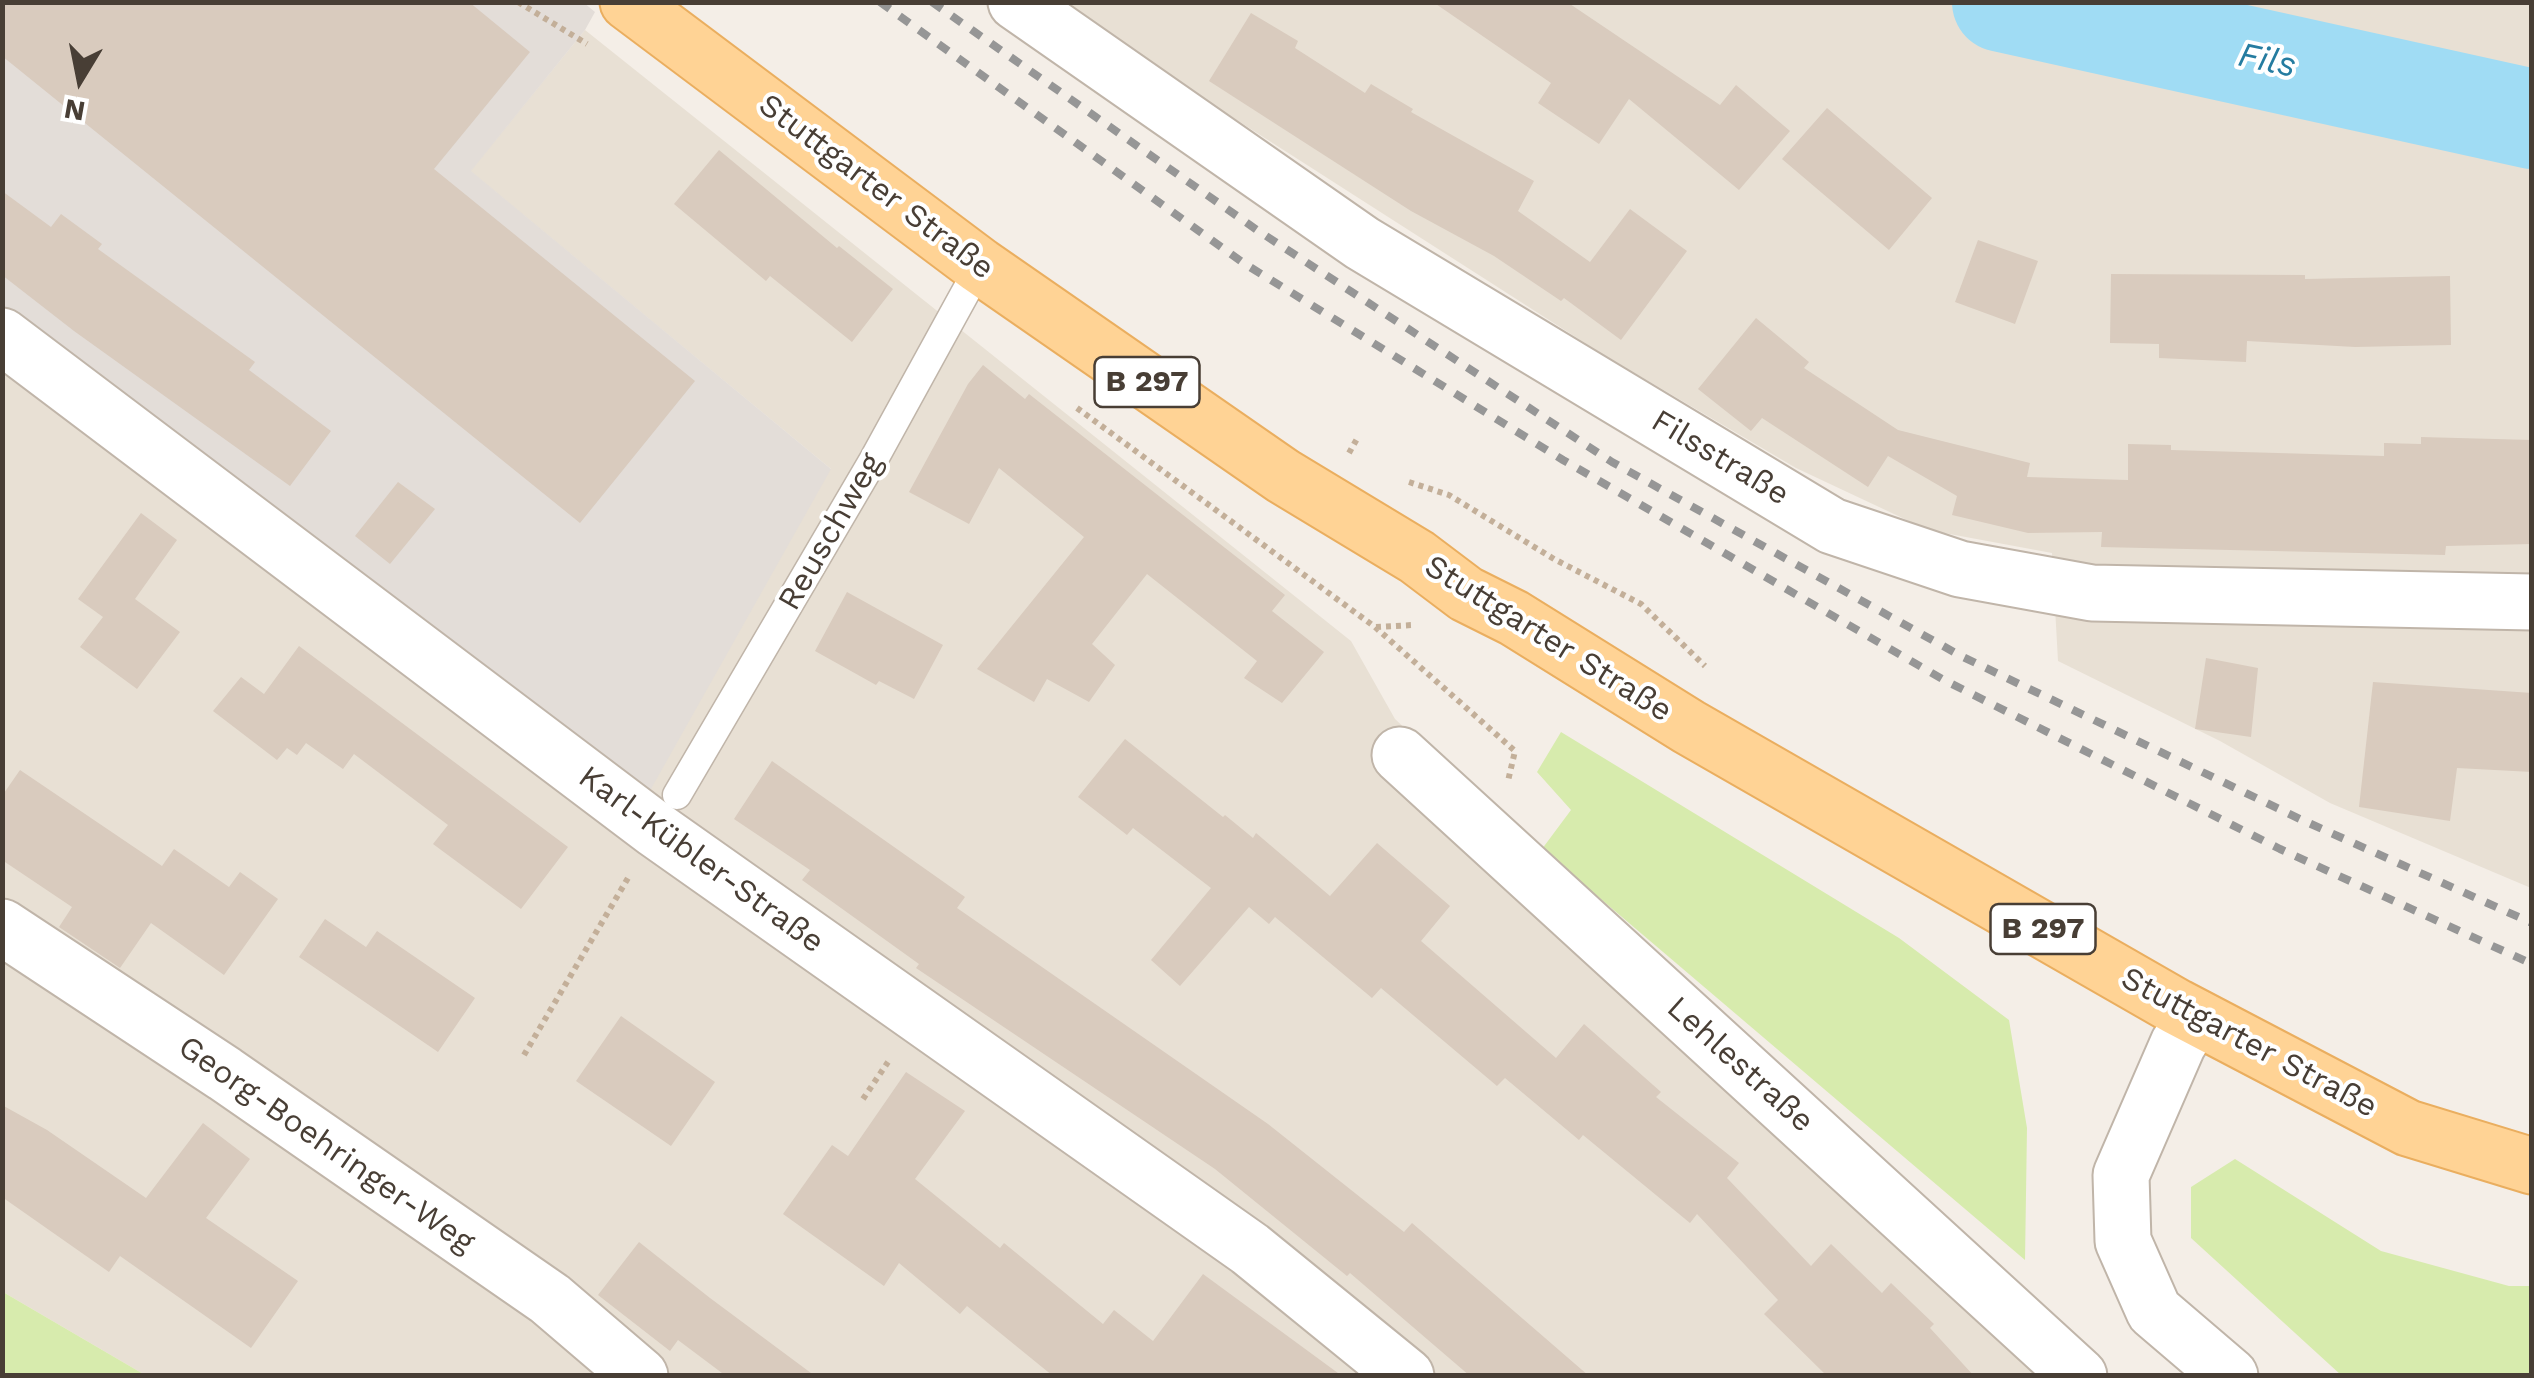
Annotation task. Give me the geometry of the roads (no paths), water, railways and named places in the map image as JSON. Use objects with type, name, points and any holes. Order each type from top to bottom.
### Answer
[{"type":"main road","name":"Stuttgarter Straße","points":[[628,2],[980,266],[1283,476],[1417,557],[1466,594],[1514,618],[2183,1023],[2408,1128],[2532,1166]]},
{"type":"street","name":"Filsstraße","points":[[1016,2],[1362,243],[1832,526],[1960,568],[2092,593],[2532,602]]},
{"type":"street","name":"Karl-Kübler-Straße","points":[[2,336],[656,830],[1250,1249],[1406,1376]]},
{"type":"street","name":"Lehlestraße","points":[[1400,756],[2079,1376]]},
{"type":"street","name":"Georg-Boehringer-Weg","points":[[2,927],[225,1074],[550,1299],[640,1376]]},
{"type":"street","points":[[2183,1023],[2120,1175],[2123,1240],[2154,1311],[2230,1376]]},
{"type":"lane","name":"Reuschweg","points":[[677,795],[874,459],[980,266]]},
{"type":"waterway","name":"Fils","points":[[2002,2],[2532,119]]},
{"type":"railway","points":[[880,2],[1245,264],[1563,460],[1944,680],[2280,849],[2532,964]]},
{"type":"railway","points":[[932,2],[1257,230],[1612,462],[1961,656],[2302,820],[2532,923]]}]
